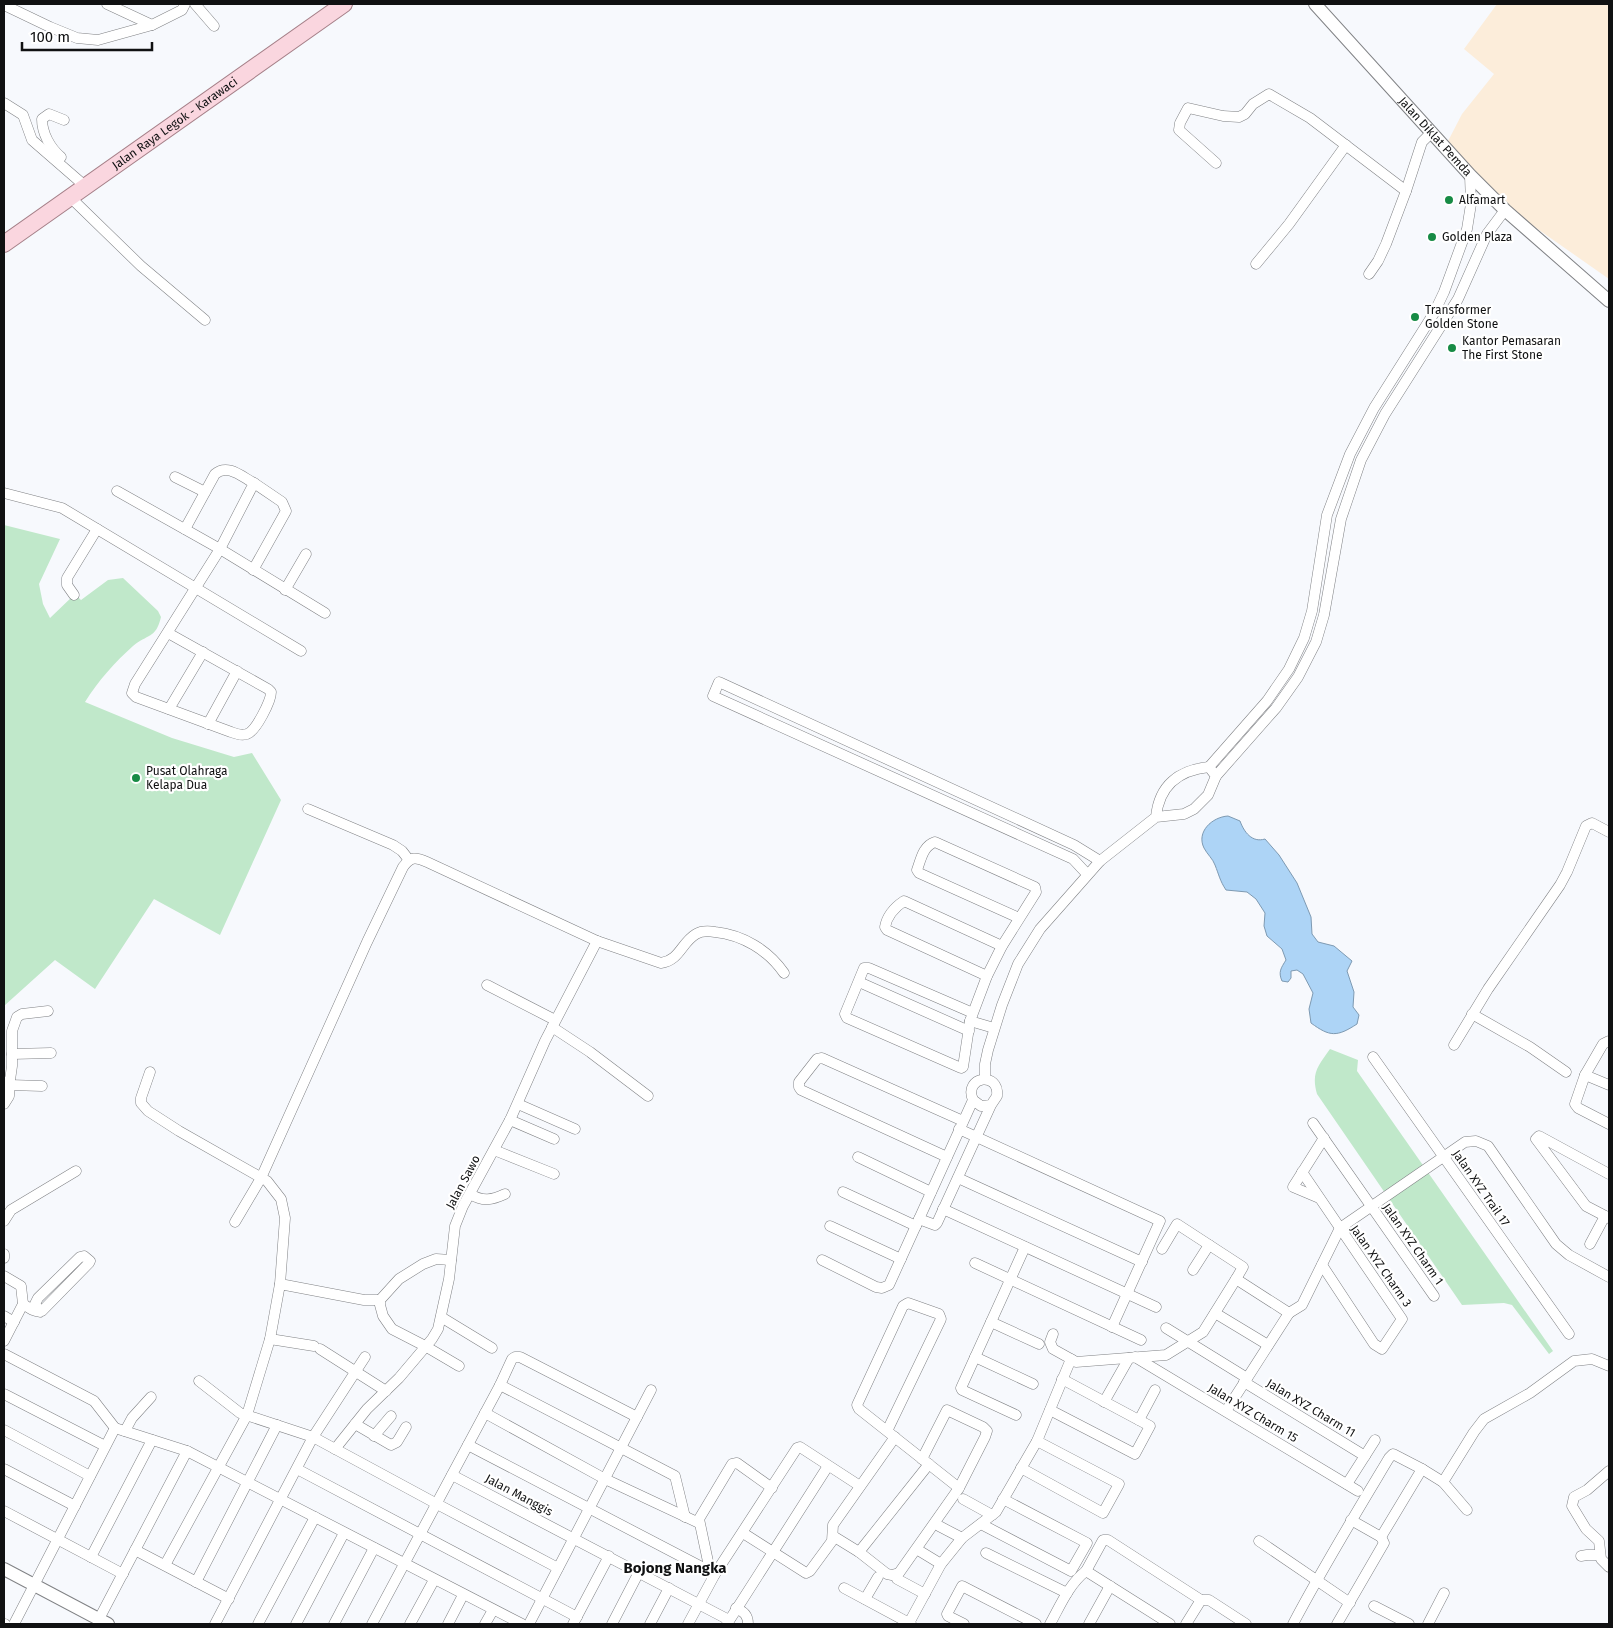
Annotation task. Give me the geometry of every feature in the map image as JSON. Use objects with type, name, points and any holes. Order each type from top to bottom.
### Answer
[{"type":"main road","name":"Jalan Raya Legok - Karawaci","points":[[4,244],[344,4]]},
{"type":"street","points":[[107,4],[152,25]]},
{"type":"street","points":[[4,5],[78,38],[98,40],[152,25],[182,10],[185,4]]},
{"type":"street","points":[[195,4],[214,26]]},
{"type":"street","name":"Jalan Diklat Pemda","points":[[1315,4],[1505,210],[1609,301]]},
{"type":"street","points":[[1216,163],[1179,130],[1180,123],[1188,108],[1223,116],[1239,117],[1245,114],[1253,104],[1269,94],[1299,110],[1406,191]]},
{"type":"street","points":[[4,103],[23,115],[32,140],[87,185]]},
{"type":"street","points":[[64,120],[49,114],[45,116],[42,119],[42,124],[45,134],[55,152],[87,185]]},
{"type":"street","points":[[1369,274],[1386,244],[1422,142],[1432,132]]},
{"type":"street","points":[[1256,264],[1289,224],[1346,145]]},
{"type":"street","points":[[1156,816],[1159,799],[1166,787],[1175,778],[1189,771],[1209,767],[1267,702],[1289,669],[1304,638],[1312,611],[1327,515],[1350,454],[1374,408],[1434,314],[1444,292],[1467,229],[1472,204],[1470,174]]},
{"type":"street","points":[[70,197],[141,266],[205,320]]},
{"type":"street","points":[[985,1079],[985,1064],[994,1028],[1010,983],[1024,953],[1040,929],[1100,860],[1156,816],[1184,814],[1194,809],[1208,795],[1216,776],[1276,708],[1298,677],[1316,642],[1324,615],[1341,519],[1361,460],[1385,414],[1458,298],[1486,234],[1505,210]]},
{"type":"street","points":[[185,529],[215,474],[223,469],[231,470],[254,483],[282,502],[286,511],[253,570]]},
{"type":"street","points":[[175,477],[205,492]]},
{"type":"street","points":[[168,633],[271,692],[270,699],[257,724],[248,734],[240,735],[208,724],[136,697],[132,693],[135,684],[220,550],[254,483]]},
{"type":"street","points":[[117,491],[185,529],[325,613]]},
{"type":"street","points":[[4,493],[62,508],[301,651]]},
{"type":"street","points":[[74,595],[67,585],[67,578],[97,529]]},
{"type":"street","points":[[285,590],[306,554]]},
{"type":"street","points":[[169,709],[203,652]]},
{"type":"street","points":[[208,724],[237,671]]},
{"type":"street","points":[[1087,874],[1069,857],[713,696],[719,682],[1074,845],[1100,860]]},
{"type":"street","points":[[1209,767],[1216,776]]},
{"type":"street","points":[[308,809],[393,845],[402,851],[409,860]]},
{"type":"street","points":[[1454,1045],[1499,972],[1560,885],[1586,826],[1592,823],[1609,832]]},
{"type":"street","points":[[971,1021],[869,968],[864,968],[844,1014],[961,1068],[964,1065],[971,1021],[987,976],[1002,946],[1036,892],[1035,887],[935,842],[930,844],[926,848],[917,870],[919,873],[1019,918]]},
{"type":"street","points":[[1069,857],[1074,845]]},
{"type":"street","points":[[235,1222],[261,1178],[367,942],[403,867],[409,860],[417,858],[427,862],[597,941],[661,962],[669,962],[690,938],[698,932],[726,933],[760,948],[772,958],[784,973]]},
{"type":"street","points":[[987,976],[887,930],[885,927],[886,922],[894,909],[904,901],[1002,946]]},
{"type":"street","name":"Jalan Sawo","points":[[335,1449],[355,1424],[399,1378],[432,1339],[441,1317],[449,1279],[456,1226],[463,1206],[510,1120],[554,1023],[597,941]]},
{"type":"street","points":[[859,982],[994,1028]]},
{"type":"street","points":[[487,985],[554,1023],[648,1096]]},
{"type":"street","points":[[4,1104],[9,1096],[8,1083],[12,1054],[12,1031],[17,1017],[22,1014],[48,1010]]},
{"type":"street","points":[[1472,1014],[1530,1048],[1566,1072]]},
{"type":"street","points":[[1609,1041],[1603,1044],[1586,1075],[1575,1104],[1578,1108],[1609,1124]]},
{"type":"street","points":[[12,1054],[51,1053]]},
{"type":"street","name":"Jalan XYZ Trail 17","points":[[1373,1057],[1569,1334]]},
{"type":"street","points":[[947,1157],[801,1090],[799,1082],[818,1058],[822,1058],[961,1125],[976,1137],[1158,1220],[1159,1223],[1112,1327]]},
{"type":"street","points":[[150,1072],[141,1098],[141,1102],[148,1111],[179,1131],[267,1181],[280,1199],[285,1218],[280,1284],[270,1339],[247,1415],[165,1565]]},
{"type":"street","points":[[1586,1075],[1609,1085]]},
{"type":"street","points":[[843,1192],[917,1222],[936,1225],[991,1105],[997,1098],[998,1090],[993,1082],[985,1079],[978,1081],[972,1086],[973,1100],[981,1106],[991,1105]]},
{"type":"street","points":[[8,1083],[42,1086]]},
{"type":"street","points":[[822,1260],[876,1287],[882,1288],[889,1284],[973,1100]]},
{"type":"street","points":[[518,1104],[575,1130]]},
{"type":"street","points":[[510,1120],[554,1138]]},
{"type":"street","name":"Jalan XYZ Charm 1","points":[[1313,1123],[1434,1296]]},
{"type":"street","points":[[1590,1244],[1607,1217],[1586,1206],[1536,1139],[1539,1136],[1609,1174]]},
{"type":"street","points":[[1319,1198],[1293,1188],[1324,1138]]},
{"type":"street","points":[[1226,1411],[1289,1313],[1302,1305],[1340,1228],[1465,1142],[1476,1141],[1488,1146],[1556,1244],[1569,1255],[1609,1277]]},
{"type":"street","points":[[494,1150],[554,1174]]},
{"type":"street","points":[[858,1157],[931,1192]]},
{"type":"street","points":[[4,1221],[11,1210],[76,1171]]},
{"type":"street","name":"Jalan XYZ Charm 3","points":[[1302,1172],[1402,1319],[1382,1349],[1374,1344],[1322,1265]]},
{"type":"street","points":[[958,1178],[1142,1262]]},
{"type":"street","points":[[470,1194],[490,1200],[506,1194]]},
{"type":"street","points":[[943,1210],[1156,1307]]},
{"type":"street","points":[[1053,1334],[1050,1342],[1053,1349],[1076,1362],[1166,1355],[1203,1332],[1243,1267],[1177,1224],[1162,1249]]},
{"type":"street","points":[[830,1226],[901,1259]]},
{"type":"street","points":[[1193,1270],[1209,1245]]},
{"type":"street","points":[[1016,1415],[962,1390],[1025,1247]]},
{"type":"street","points":[[84,1256],[88,1258],[89,1263],[40,1312],[34,1304],[35,1301],[80,1258],[84,1256]]},
{"type":"street","points":[[280,1284],[364,1300],[380,1300],[399,1279],[423,1264],[436,1259],[451,1260]]},
{"type":"street","points":[[975,1263],[1141,1340]]},
{"type":"street","points":[[4,1276],[21,1286],[23,1304],[4,1341]]},
{"type":"street","points":[[57,1279],[66,1288]]},
{"type":"street","points":[[1236,1279],[1289,1313]]},
{"type":"street","points":[[380,1300],[383,1316],[392,1329],[458,1366]]},
{"type":"street","points":[[742,1533],[806,1573],[810,1571],[830,1545],[833,1536],[833,1525],[860,1486],[891,1434],[941,1319],[939,1314],[908,1302],[903,1306],[857,1405],[859,1409],[891,1434],[925,1462],[959,1488]]},
{"type":"street","points":[[23,1304],[40,1312]]},
{"type":"street","points":[[1215,1313],[1268,1345]]},
{"type":"street","points":[[4,1316],[14,1322]]},
{"type":"street","points":[[441,1317],[492,1348]]},
{"type":"street","points":[[991,1322],[1039,1344]]},
{"type":"street","name":"Jalan XYZ Charm 11","points":[[1166,1328],[1365,1456]]},
{"type":"street","points":[[270,1339],[317,1347],[386,1390]]},
{"type":"street","points":[[4,1354],[94,1401],[115,1428],[187,1451],[522,1624]]},
{"type":"street","points":[[217,1623],[313,1437],[365,1357]]},
{"type":"street","points":[[372,1624],[485,1414],[512,1359],[520,1357],[637,1417]]},
{"type":"street","points":[[975,1357],[1033,1384]]},
{"type":"street","points":[[1104,1402],[1132,1358]]},
{"type":"street","name":"Jalan XYZ Charm 15","points":[[1132,1358],[1226,1411],[1358,1491]]},
{"type":"street","points":[[844,1588],[910,1624],[941,1564],[962,1538],[996,1512],[1037,1441],[1071,1359]]},
{"type":"street","points":[[1443,1482],[1484,1419],[1530,1393],[1574,1361],[1592,1359],[1609,1366]]},
{"type":"street","points":[[1050,1410],[1135,1454],[1150,1426],[1062,1380]]},
{"type":"street","points":[[199,1381],[237,1411],[313,1437],[558,1568]]},
{"type":"street","points":[[500,1385],[675,1476],[685,1517]]},
{"type":"street","points":[[529,1624],[651,1390]]},
{"type":"street","points":[[1138,1420],[1155,1390]]},
{"type":"street","points":[[4,1394],[105,1446]]},
{"type":"street","points":[[125,1431],[132,1418],[150,1397]]},
{"type":"street","points":[[833,1536],[859,1552],[887,1574],[897,1574],[959,1488],[987,1430],[947,1410],[925,1462],[859,1552]]},
{"type":"street","points":[[485,1414],[605,1478],[699,1523]]},
{"type":"street","points":[[374,1436],[391,1416]]},
{"type":"street","points":[[355,1424],[391,1445],[397,1442],[406,1427]]},
{"type":"street","points":[[196,1582],[277,1425]]},
{"type":"street","points":[[14,1624],[115,1428]]},
{"type":"street","points":[[4,1430],[90,1476]]},
{"type":"street","points":[[91,1557],[152,1440]]},
{"type":"street","points":[[1347,1484],[1375,1440]]},
{"type":"street","points":[[1021,1468],[1103,1513],[1119,1484],[1037,1441]]},
{"type":"street","points":[[468,1445],[712,1573]]},
{"type":"street","points":[[688,1624],[712,1573],[742,1533],[799,1447],[860,1486]]},
{"type":"street","points":[[4,1569],[104,1622],[123,1574],[187,1451]]},
{"type":"street","points":[[1293,1624],[1351,1520],[1391,1455],[1397,1455],[1443,1482],[1467,1510]]},
{"type":"street","points":[[712,1573],[699,1519],[734,1463],[772,1488]]},
{"type":"street","points":[[728,1622],[828,1466]]},
{"type":"street","points":[[4,1469],[75,1506]]},
{"type":"street","points":[[297,1469],[542,1598],[575,1621],[609,1556]]},
{"type":"street","points":[[1381,1537],[1422,1469]]},
{"type":"street","points":[[1609,1471],[1587,1490],[1574,1497],[1572,1506],[1586,1529],[1599,1541],[1601,1559],[1609,1567]]},
{"type":"street","name":"Jalan Manggis","points":[[452,1474],[699,1604],[728,1622]]},
{"type":"street","points":[[963,1499],[992,1515]]},
{"type":"street","points":[[981,1524],[1072,1571],[1086,1543],[1003,1499]]},
{"type":"street","points":[[4,1511],[123,1574]]},
{"type":"street","points":[[258,1624],[315,1517]]},
{"type":"street","points":[[1337,1624],[1383,1548],[1384,1543],[1381,1537],[1351,1520]]},
{"type":"street","points":[[939,1526],[962,1538]]},
{"type":"street","points":[[296,1624],[344,1532]]},
{"type":"street","points":[[1050,1624],[1067,1593],[1086,1571],[1103,1540],[1107,1539],[1201,1600],[1209,1600],[1246,1624]]},
{"type":"street","points":[[1258,1541],[1350,1603]]},
{"type":"street","points":[[334,1624],[374,1548]]},
{"type":"street","points":[[136,1550],[229,1598]]},
{"type":"street","points":[[918,1550],[941,1564]]},
{"type":"street","points":[[986,1553],[1067,1593]]},
{"type":"street","points":[[1581,1556],[1600,1555]]},
{"type":"street","points":[[1086,1571],[1170,1624]]},
{"type":"street","points":[[612,1624],[639,1572]]},
{"type":"street","points":[[865,1599],[878,1577]]},
{"type":"street","points":[[897,1579],[925,1594]]},
{"type":"street","points":[[410,1624],[434,1580]]},
{"type":"street","points":[[964,1624],[947,1614],[962,1586],[1036,1624]]},
{"type":"street","points":[[1089,1624],[1110,1586]]},
{"type":"street","points":[[650,1624],[669,1588]]},
{"type":"street","points":[[1428,1624],[1444,1593]]},
{"type":"street","points":[[448,1624],[463,1595]]},
{"type":"street","points":[[1186,1624],[1201,1600]]},
{"type":"street","points":[[1374,1606],[1409,1624]]},
{"type":"street","points":[[736,1608],[748,1617],[748,1624]]},
{"type":"street","points":[[485,1624],[493,1610]]},
{"type":"shaded area","points":[[1497,4],[1609,4],[1609,279],[1502,204],[1446,145],[1462,114],[1494,74],[1464,49]]},
{"type":"green space","name":"Pusat Olahraga Kelapa Dua","points":[[4,525],[60,539],[39,584],[43,604],[50,618],[75,594],[81,600],[108,580],[123,578],[158,611],[161,617],[154,633],[138,642],[120,659],[101,679],[85,702],[172,738],[234,757],[252,753],[281,800],[220,935],[154,899],[95,989],[55,960],[4,1006]]},
{"type":"green space","points":[[1330,1049],[1358,1060],[1357,1071],[1553,1351],[1549,1354],[1512,1305],[1504,1303],[1462,1305],[1317,1094],[1315,1075]]},
{"type":"water","points":[[1228,816],[1240,821],[1246,833],[1252,838],[1265,839],[1279,855],[1297,883],[1311,917],[1312,934],[1318,942],[1334,946],[1352,961],[1347,971],[1354,992],[1353,1007],[1359,1015],[1357,1024],[1339,1033],[1334,1034],[1323,1031],[1311,1023],[1309,1009],[1313,993],[1303,974],[1297,970],[1291,971],[1291,978],[1288,982],[1282,981],[1280,975],[1286,960],[1282,949],[1267,936],[1264,926],[1265,913],[1256,899],[1247,892],[1226,890],[1202,842],[1204,831],[1211,822]]},
{"type":"place","name":"Alfamart","points":[[1449,200]]},
{"type":"place","name":"Golden Plaza","points":[[1432,237]]},
{"type":"place","name":"Transformer Golden Stone","points":[[1415,317]]},
{"type":"place","name":"Kantor Pemasaran The First Stone","points":[[1452,348]]},
{"type":"place","name":"Pusat Olahraga Kelapa Dua","points":[[136,778]]},
{"type":"district","name":"Bojong Nangka","points":[[675,1568]]}]
